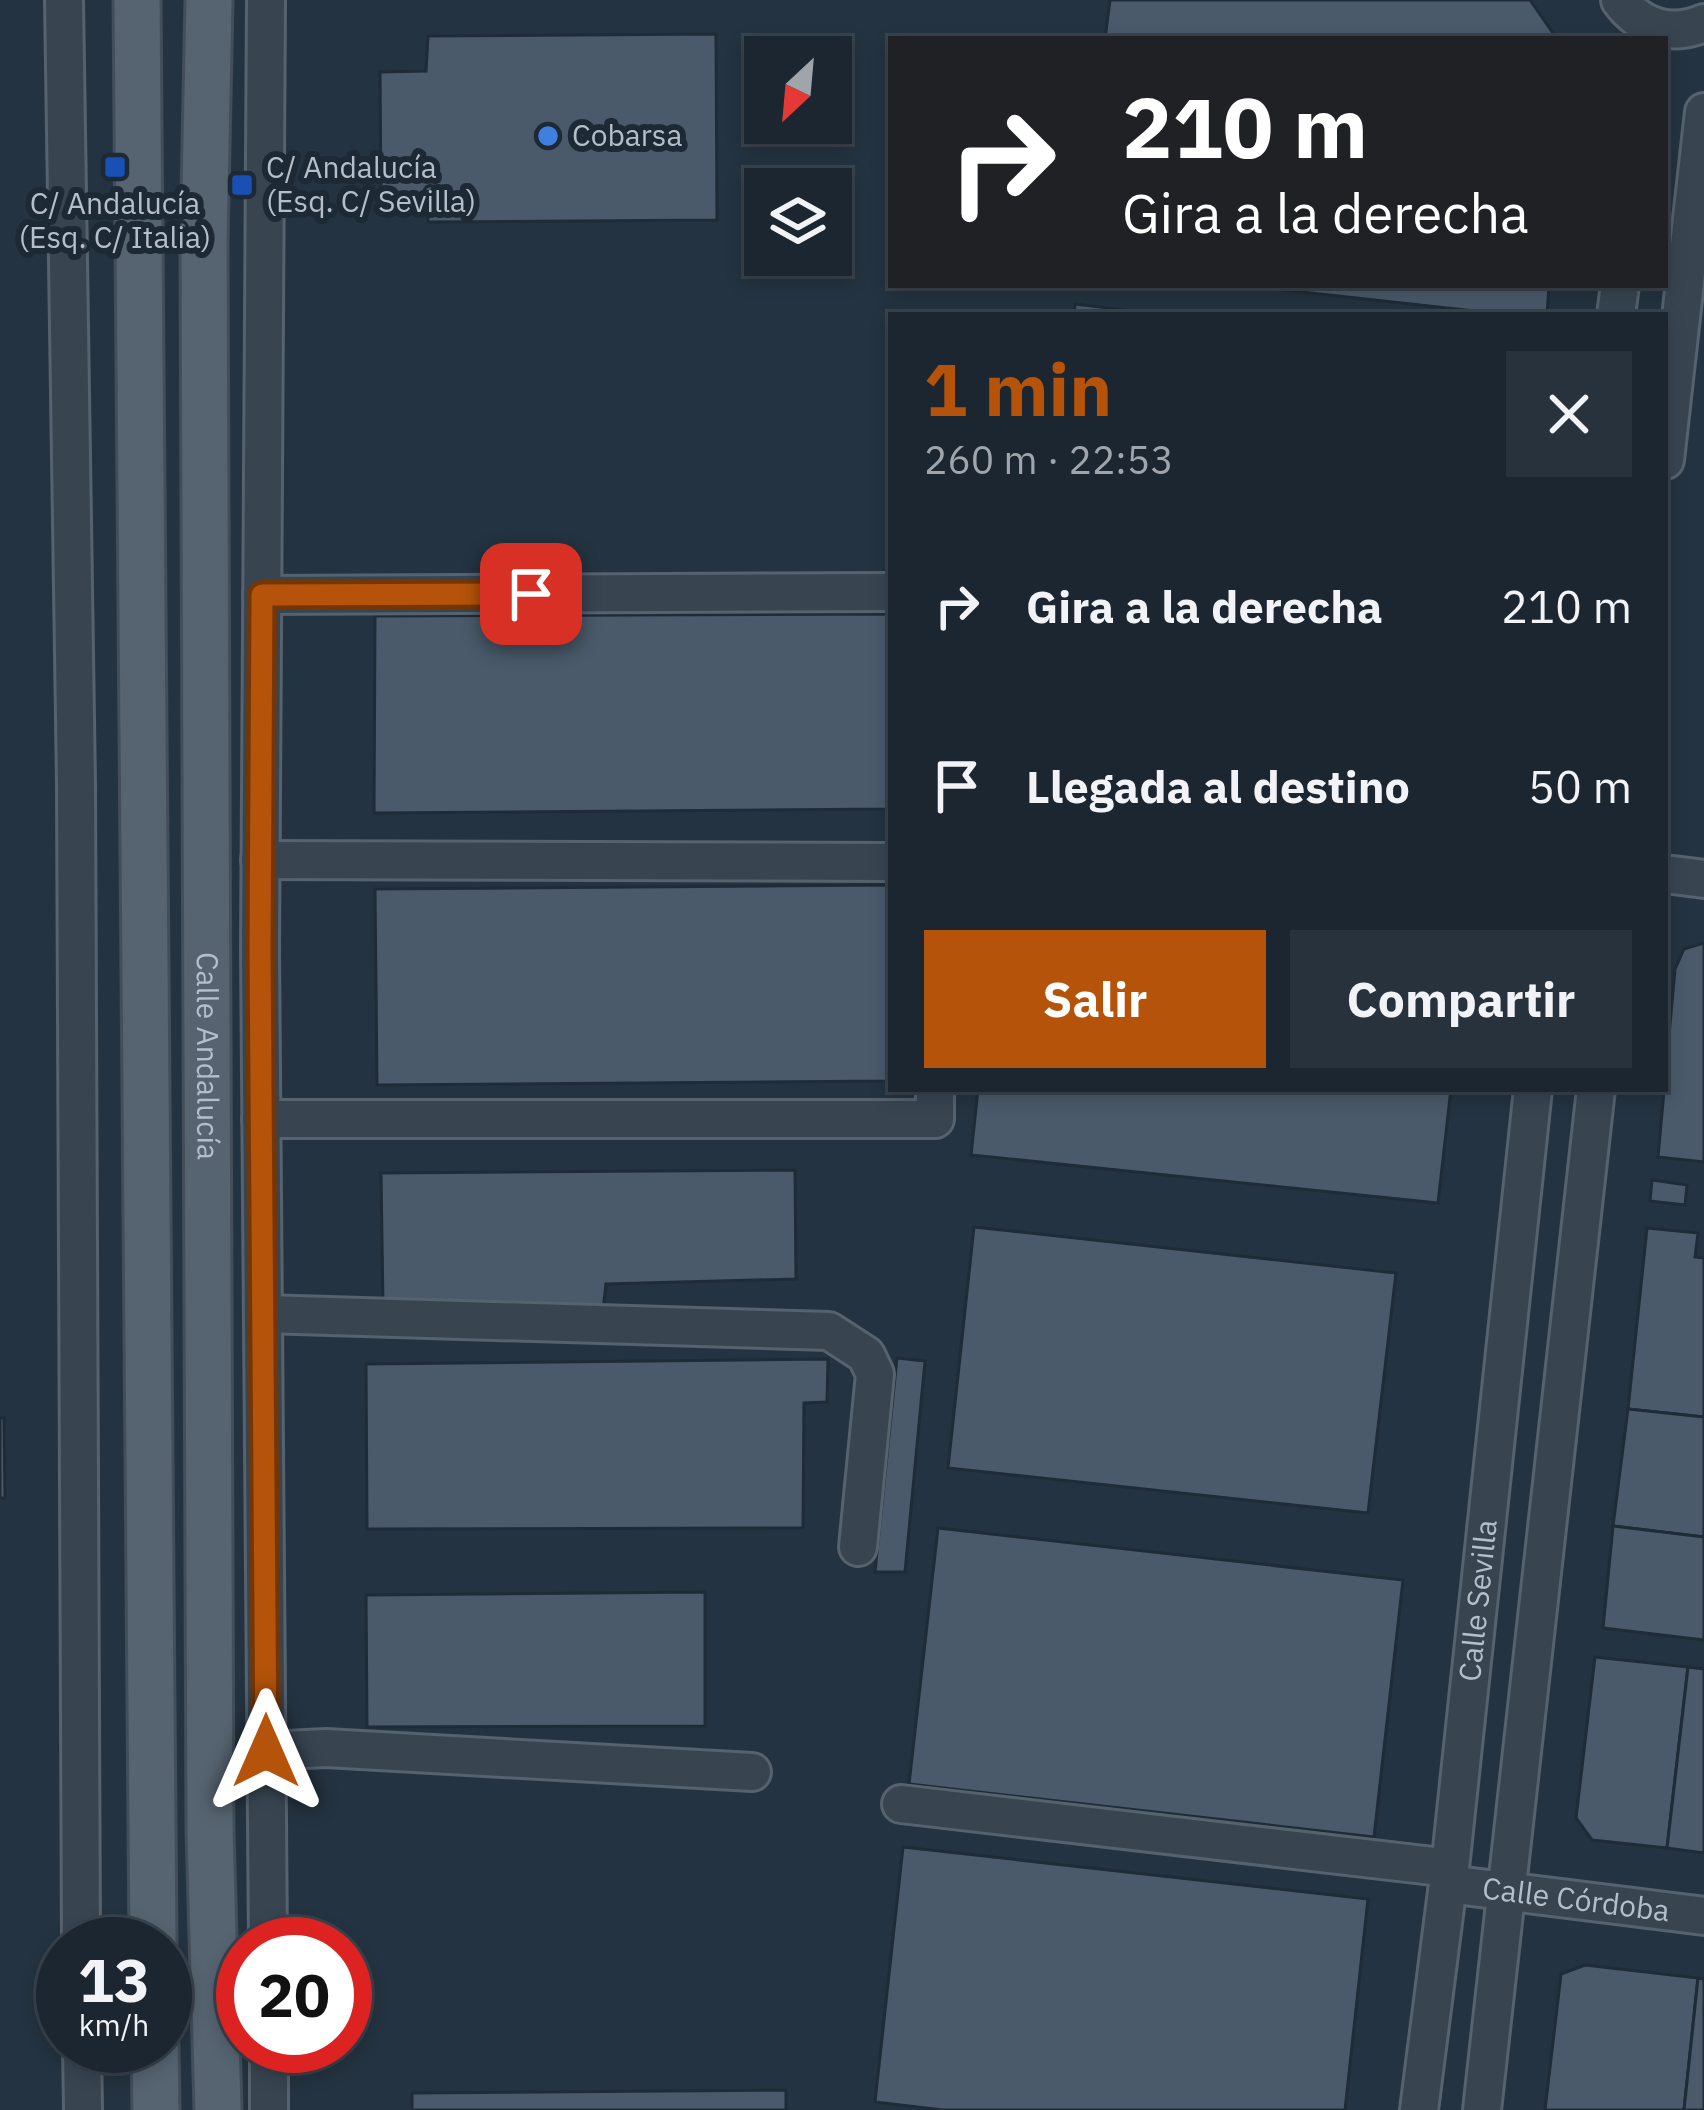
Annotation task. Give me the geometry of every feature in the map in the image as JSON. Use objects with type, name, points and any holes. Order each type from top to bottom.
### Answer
[{"type":"main road","name":"Calle Andalucía","points":[[136,0],[153,1917]]},
{"type":"main road","name":"Calle Andalucía","points":[[209,0],[205,290],[209,1831],[218,2110]]},
{"type":"main road","points":[[155,2073],[156,2110]]},
{"type":"street","points":[[64,0],[75,737],[81,1917]]},
{"type":"street","name":"Calle Andalucía","points":[[266,0],[260,860],[268,1917]]},
{"type":"street","points":[[1629,18],[1672,31],[1704,23]]},
{"type":"street","points":[[1668,450],[1689,384],[1704,112]]},
{"type":"street","points":[[262,595],[888,592]]},
{"type":"street","points":[[260,860],[888,862]]},
{"type":"street","points":[[1668,874],[1704,879]]},
{"type":"street","points":[[261,1119],[935,1119],[935,1092]]},
{"type":"street","name":"Calle Sevilla","points":[[1419,2110],[1449,1876],[1533,1092]]},
{"type":"street","points":[[1482,2110],[1596,1092]]},
{"type":"street","points":[[264,1314],[830,1331],[866,1355],[874,1374],[857,1546]]},
{"type":"street","points":[[266,1751],[326,1748],[752,1772]]},
{"type":"street","name":"Calle Córdoba","points":[[901,1804],[1449,1876],[1508,1893],[1704,1916]]},
{"type":"street","points":[[82,2073],[83,2110]]},
{"type":"street","points":[[268,2073],[269,2110]]},
{"type":"building","points":[[1110,0],[1530,0],[1555,36],[1105,36]]},
{"type":"building","name":"Cobarsa","points":[[716,34],[717,220],[428,222],[428,202],[381,201],[380,72],[426,71],[428,36]]},
{"type":"building","points":[[1266,288],[1549,288],[1547,312],[1484,312]]},
{"type":"building","points":[[1075,304],[1142,312],[1074,312]]},
{"type":"building","points":[[888,614],[888,809],[374,813],[375,616]]},
{"type":"building","points":[[888,885],[888,1081],[377,1085],[375,889]]},
{"type":"building","points":[[1704,943],[1704,1162],[1658,1157],[1664,1092],[1668,1092],[1675,969],[1684,949]]},
{"type":"building","points":[[978,1092],[1451,1092],[1438,1203],[971,1155]]},
{"type":"building","points":[[795,1170],[796,1279],[606,1284],[603,1310],[383,1308],[381,1173]]},
{"type":"building","points":[[1652,1180],[1687,1185],[1685,1205],[1650,1201]]},
{"type":"building","points":[[974,1227],[1396,1273],[1368,1513],[948,1468]]},
{"type":"building","points":[[1647,1228],[1698,1233],[1695,1257],[1704,1258],[1704,1417],[1628,1409]]},
{"type":"building","points":[[897,1358],[925,1361],[905,1572],[875,1572]]},
{"type":"building","points":[[828,1359],[827,1402],[804,1403],[803,1528],[367,1529],[366,1364]]},
{"type":"building","points":[[1628,1409],[1704,1417],[1704,1537],[1613,1526]]},
{"type":"building","points":[[0,1418],[4,1418],[5,1498],[0,1498]]},
{"type":"building","points":[[1613,1526],[1704,1537],[1704,1640],[1603,1628]]},
{"type":"building","points":[[938,1528],[1403,1580],[1374,1837],[909,1784]]},
{"type":"building","points":[[705,1592],[705,1726],[367,1727],[366,1595]]},
{"type":"building","points":[[1595,1657],[1688,1667],[1667,1848],[1592,1840],[1576,1818]]},
{"type":"building","points":[[1688,1667],[1704,1669],[1704,1853],[1667,1848]]},
{"type":"building","points":[[903,1847],[1368,1899],[1345,2110],[943,2110],[875,2102]]},
{"type":"building","points":[[1585,1965],[1698,1978],[1684,2110],[1545,2110],[1561,1974]]},
{"type":"building","points":[[1698,1978],[1704,1979],[1704,2110],[1684,2110]]},
{"type":"building","points":[[786,2090],[786,2110],[412,2110],[412,2093]]},
{"type":"place","name":"Cobarsa","points":[[548,136]]},
{"type":"place","name":"C/ Andalucía (Esq. C/ Italia)","points":[[115,167]]},
{"type":"place","name":"C/ Andalucía (Esq. C/ Sevilla)","points":[[242,185]]},
{"type":"route","points":[[266,1751],[262,595],[531,594]]}]
